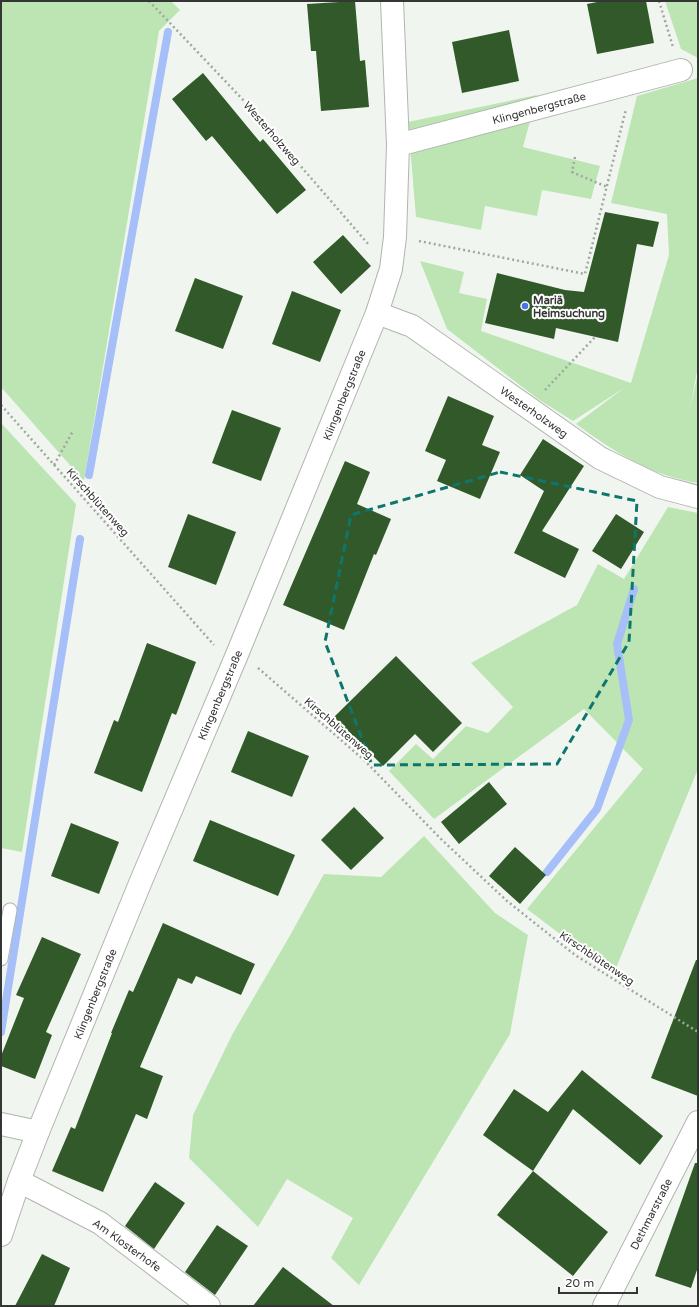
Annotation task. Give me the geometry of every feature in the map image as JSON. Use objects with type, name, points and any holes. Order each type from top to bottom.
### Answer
[{"type":"street","name":"Klingenbergstraße","points":[[1,1235],[19,1181],[38,1132],[144,873],[236,658],[377,313],[391,269],[395,237],[398,145],[392,1]]},
{"type":"street","name":"Klingenbergstraße","points":[[398,145],[681,70]]},
{"type":"street","name":"Westerholzweg","points":[[377,313],[412,326],[600,458],[660,487],[698,497]]},
{"type":"street","name":"Dethmarstraße","points":[[604,1306],[698,1122]]},
{"type":"street","points":[[1,1124],[38,1132]]},
{"type":"street","name":"Am Klosterhofe","points":[[19,1181],[100,1223],[208,1306]]},
{"type":"lane","points":[[1,959],[10,910]]},
{"type":"path","name":"Westerholzweg","points":[[149,1],[246,103],[391,269]]},
{"type":"path","points":[[659,1],[681,70]]},
{"type":"path","points":[[395,237],[585,274],[632,84]]},
{"type":"path","points":[[575,157],[572,172],[607,187]]},
{"type":"path","points":[[530,409],[594,337]]},
{"type":"path","name":"Kirschblütenweg","points":[[1,405],[222,654],[252,662],[364,760],[441,839],[507,901],[575,955],[698,1032]]},
{"type":"path","points":[[54,464],[73,430]]},
{"type":"highlighted area","points":[[500,472],[637,501],[629,642],[557,764],[372,765],[325,642],[351,515]]},
{"type":"green space","points":[[1,1],[171,1],[180,10],[159,31],[84,481],[1,387]]},
{"type":"green space","points":[[665,1],[698,1],[698,58],[681,49]]},
{"type":"green space","points":[[698,78],[698,366],[690,409],[698,373],[698,483],[665,475],[634,461],[604,444],[576,424],[624,388],[573,421],[538,399],[447,329],[420,261],[464,272],[459,293],[487,299],[481,331],[631,383],[669,255],[667,214],[611,203],[637,96]]},
{"type":"green space","points":[[537,95],[523,147],[600,166],[591,199],[542,190],[537,216],[485,206],[481,230],[416,217],[408,122]]},
{"type":"green space","points":[[1,423],[76,504],[22,852],[1,848]]},
{"type":"green space","points":[[668,507],[698,513],[698,769],[616,968],[560,934],[527,909],[643,769],[584,709],[434,819],[389,771],[416,744],[433,759],[466,726],[488,733],[513,707],[471,663],[577,605],[598,564],[624,579]]},
{"type":"green space","points":[[424,836],[495,913],[528,935],[510,1034],[359,1285],[331,1258],[353,1218],[287,1179],[258,1227],[189,1158],[193,1115],[233,1033],[324,874],[381,877]]},
{"type":"building","points":[[355,1],[360,61],[365,60],[369,107],[321,111],[316,51],[311,51],[307,4]]},
{"type":"building","points":[[602,1],[646,1],[654,43],[597,54],[587,4]]},
{"type":"building","points":[[509,30],[519,81],[462,93],[452,42]]},
{"type":"building","points":[[203,73],[260,142],[263,139],[306,190],[277,214],[212,136],[206,141],[172,99]]},
{"type":"building","points":[[605,212],[659,222],[653,247],[637,244],[618,342],[556,328],[554,339],[485,323],[497,273],[565,290],[584,292]]},
{"type":"building","points":[[343,235],[371,266],[341,294],[313,262]]},
{"type":"building","points":[[195,278],[243,296],[223,349],[175,331]]},
{"type":"building","points":[[292,291],[341,310],[320,362],[272,344]]},
{"type":"building","points":[[448,396],[494,416],[482,445],[500,452],[480,499],[437,481],[446,460],[425,451]]},
{"type":"building","points":[[232,410],[281,428],[261,481],[212,463]]},
{"type":"building","points":[[543,439],[584,466],[542,531],[579,549],[565,578],[514,553],[544,491],[520,475]]},
{"type":"building","points":[[345,461],[370,472],[357,504],[391,519],[376,555],[374,554],[344,630],[283,605]]},
{"type":"building","points":[[188,514],[236,532],[216,585],[168,567]]},
{"type":"building","points":[[616,514],[644,532],[621,569],[592,551]]},
{"type":"building","points":[[147,643],[196,662],[176,715],[172,713],[142,792],[94,773],[114,720],[118,722]]},
{"type":"building","points":[[396,656],[462,723],[433,752],[415,734],[383,766],[334,717]]},
{"type":"building","points":[[248,731],[309,756],[292,797],[231,772]]},
{"type":"building","points":[[489,782],[507,804],[459,844],[441,822]]},
{"type":"building","points":[[354,807],[384,838],[351,870],[321,840]]},
{"type":"building","points":[[210,820],[295,855],[278,896],[193,861]]},
{"type":"building","points":[[71,823],[119,842],[99,894],[51,876]]},
{"type":"building","points":[[515,847],[546,875],[520,904],[489,876]]},
{"type":"building","points":[[163,923],[255,964],[241,995],[196,976],[192,984],[178,978],[140,1067],[163,1076],[147,1119],[136,1114],[103,1192],[52,1171],[71,1127],[75,1129],[111,1033],[129,990],[133,992]]},
{"type":"building","points":[[42,937],[81,954],[46,1032],[52,1035],[35,1079],[1,1066],[1,1056],[24,998],[16,995]]},
{"type":"building","points":[[696,960],[698,960],[698,1096],[651,1078]]},
{"type":"building","points":[[582,1070],[663,1136],[640,1165],[573,1109],[533,1171],[483,1135],[514,1089],[548,1112]]},
{"type":"building","points":[[695,1163],[698,1163],[698,1267],[691,1288],[655,1276]]},
{"type":"building","points":[[533,1171],[608,1232],[573,1276],[497,1215]]},
{"type":"building","points":[[155,1182],[185,1203],[154,1249],[125,1226]]},
{"type":"building","points":[[217,1225],[248,1246],[215,1295],[185,1272]]},
{"type":"building","points":[[42,1254],[70,1268],[54,1306],[15,1306]]},
{"type":"building","points":[[283,1267],[334,1306],[253,1306]]},
{"type":"waterway","points":[[89,475],[168,32]]},
{"type":"waterway","points":[[1,1032],[80,539]]},
{"type":"waterway","points":[[547,872],[597,809],[629,720],[617,644],[634,589]]},
{"type":"place","name":"Mariä Heimsuchung","points":[[525,306]]}]
